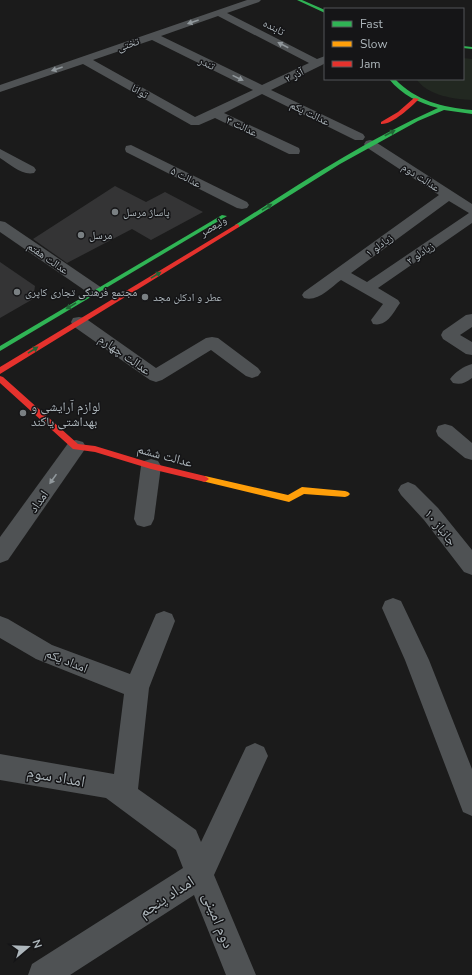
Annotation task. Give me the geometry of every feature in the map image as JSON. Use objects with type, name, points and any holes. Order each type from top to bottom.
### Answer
[{"type":"main road","points":[[299,0],[324,12]]},
{"type":"main road","points":[[317,0],[334,8]]},
{"type":"main road","points":[[393,80],[400,89],[416,99],[443,108],[472,112]]},
{"type":"main road","name":"ولیعصر","points":[[0,371],[79,322],[368,135],[400,113],[416,99]]},
{"type":"main road","name":"ولیعصر","points":[[347,144],[443,108]]},
{"type":"main road","name":"ولیعصر","points":[[0,349],[239,207]]},
{"type":"main road","points":[[0,378],[76,447]]},
{"type":"main road","name":"عدالت ششم","points":[[76,447],[95,449],[151,466],[289,499],[302,490],[345,494]]},
{"type":"street","name":"تختی","points":[[0,89],[256,0]]},
{"type":"street","name":"تابنده","points":[[219,13],[321,61]]},
{"type":"street","name":"تندر","points":[[152,36],[262,90]]},
{"type":"street","name":"توانا","points":[[84,60],[195,122],[215,113]]},
{"type":"street","name":"۲ آذر","points":[[262,90],[321,61]]},
{"type":"street","name":"عدالت ۳","points":[[215,113],[262,90]]},
{"type":"street","name":"عدالت یکم","points":[[262,90],[368,135]]},
{"type":"street","name":"عدالت ۳","points":[[215,113],[294,151]]},
{"type":"street","name":"عدالت دوم","points":[[368,135],[448,195],[472,210]]},
{"type":"street","name":"عدالت ۵","points":[[131,149],[239,207]]},
{"type":"street","points":[[0,153],[29,170]]},
{"type":"street","name":"زیادلو ۱","points":[[310,295],[448,195]]},
{"type":"street","name":"زیادلو ۲","points":[[367,289],[472,217]]},
{"type":"street","name":"عدالت هفتم","points":[[0,225],[96,291]]},
{"type":"street","points":[[340,273],[392,303],[379,320]]},
{"type":"street","points":[[472,319],[448,335],[472,350]]},
{"type":"street","name":"عدالت چهارم","points":[[79,322],[156,376],[212,342],[252,372]]},
{"type":"street","points":[[445,431],[472,454]]},
{"type":"street","name":"امداد","points":[[0,554],[76,447]]},
{"type":"street","points":[[144,519],[151,466]]},
{"type":"street","name":"۱۰ جانباز","points":[[408,490],[431,514],[472,566]]},
{"type":"street","points":[[393,608],[417,660],[472,803]]},
{"type":"street","points":[[118,791],[137,688],[164,621]]},
{"type":"street","name":"امداد یکم","points":[[0,626],[44,652],[137,688]]},
{"type":"street","name":"امداد پنجم","points":[[43,975],[200,874],[255,756]]},
{"type":"street","name":"امداد سوم","points":[[0,767],[118,791]]},
{"type":"street","name":"دوم امینی","points":[[118,791],[186,840],[241,975]]},
{"type":"shaded area","points":[[464,58],[472,59],[472,100],[442,96],[428,90],[417,80],[464,80]]},
{"type":"building","name":"مرسل","points":[[115,186],[146,202],[165,192],[203,212],[151,240],[132,229],[67,263],[33,239]]},
{"type":"building","name":"مجتمع فرهنگی تجاری کاپری","points":[[0,262],[35,286],[33,299],[0,318]]},
{"type":"traffic: fast","points":[[299,0],[324,12]]},
{"type":"traffic: fast","points":[[464,47],[472,48]]},
{"type":"traffic: fast","points":[[393,80],[418,100],[439,107],[472,112]]},
{"type":"traffic: fast","points":[[237,226],[389,133],[443,108]]},
{"type":"traffic: fast","points":[[0,349],[224,216]]},
{"type":"traffic: slow","points":[[205,479],[289,499],[302,490],[345,494]]},
{"type":"traffic: jam","points":[[383,123],[400,113],[416,99]]},
{"type":"traffic: jam","points":[[0,371],[237,226]]},
{"type":"traffic: jam","points":[[0,379],[76,447],[95,449],[151,466],[205,479]]},
{"type":"place","name":"پاساژ مرسل","points":[[115,212]]},
{"type":"place","name":"مرسل","points":[[81,235]]},
{"type":"place","name":"مجتمع فرهنگی تجاری کاپری","points":[[17,292]]},
{"type":"place","name":"عطر و ادکلن مجد","points":[[145,297]]},
{"type":"place","name":"لوازم آرایشی و بهداشتی یاکند","points":[[23,413]]}]
